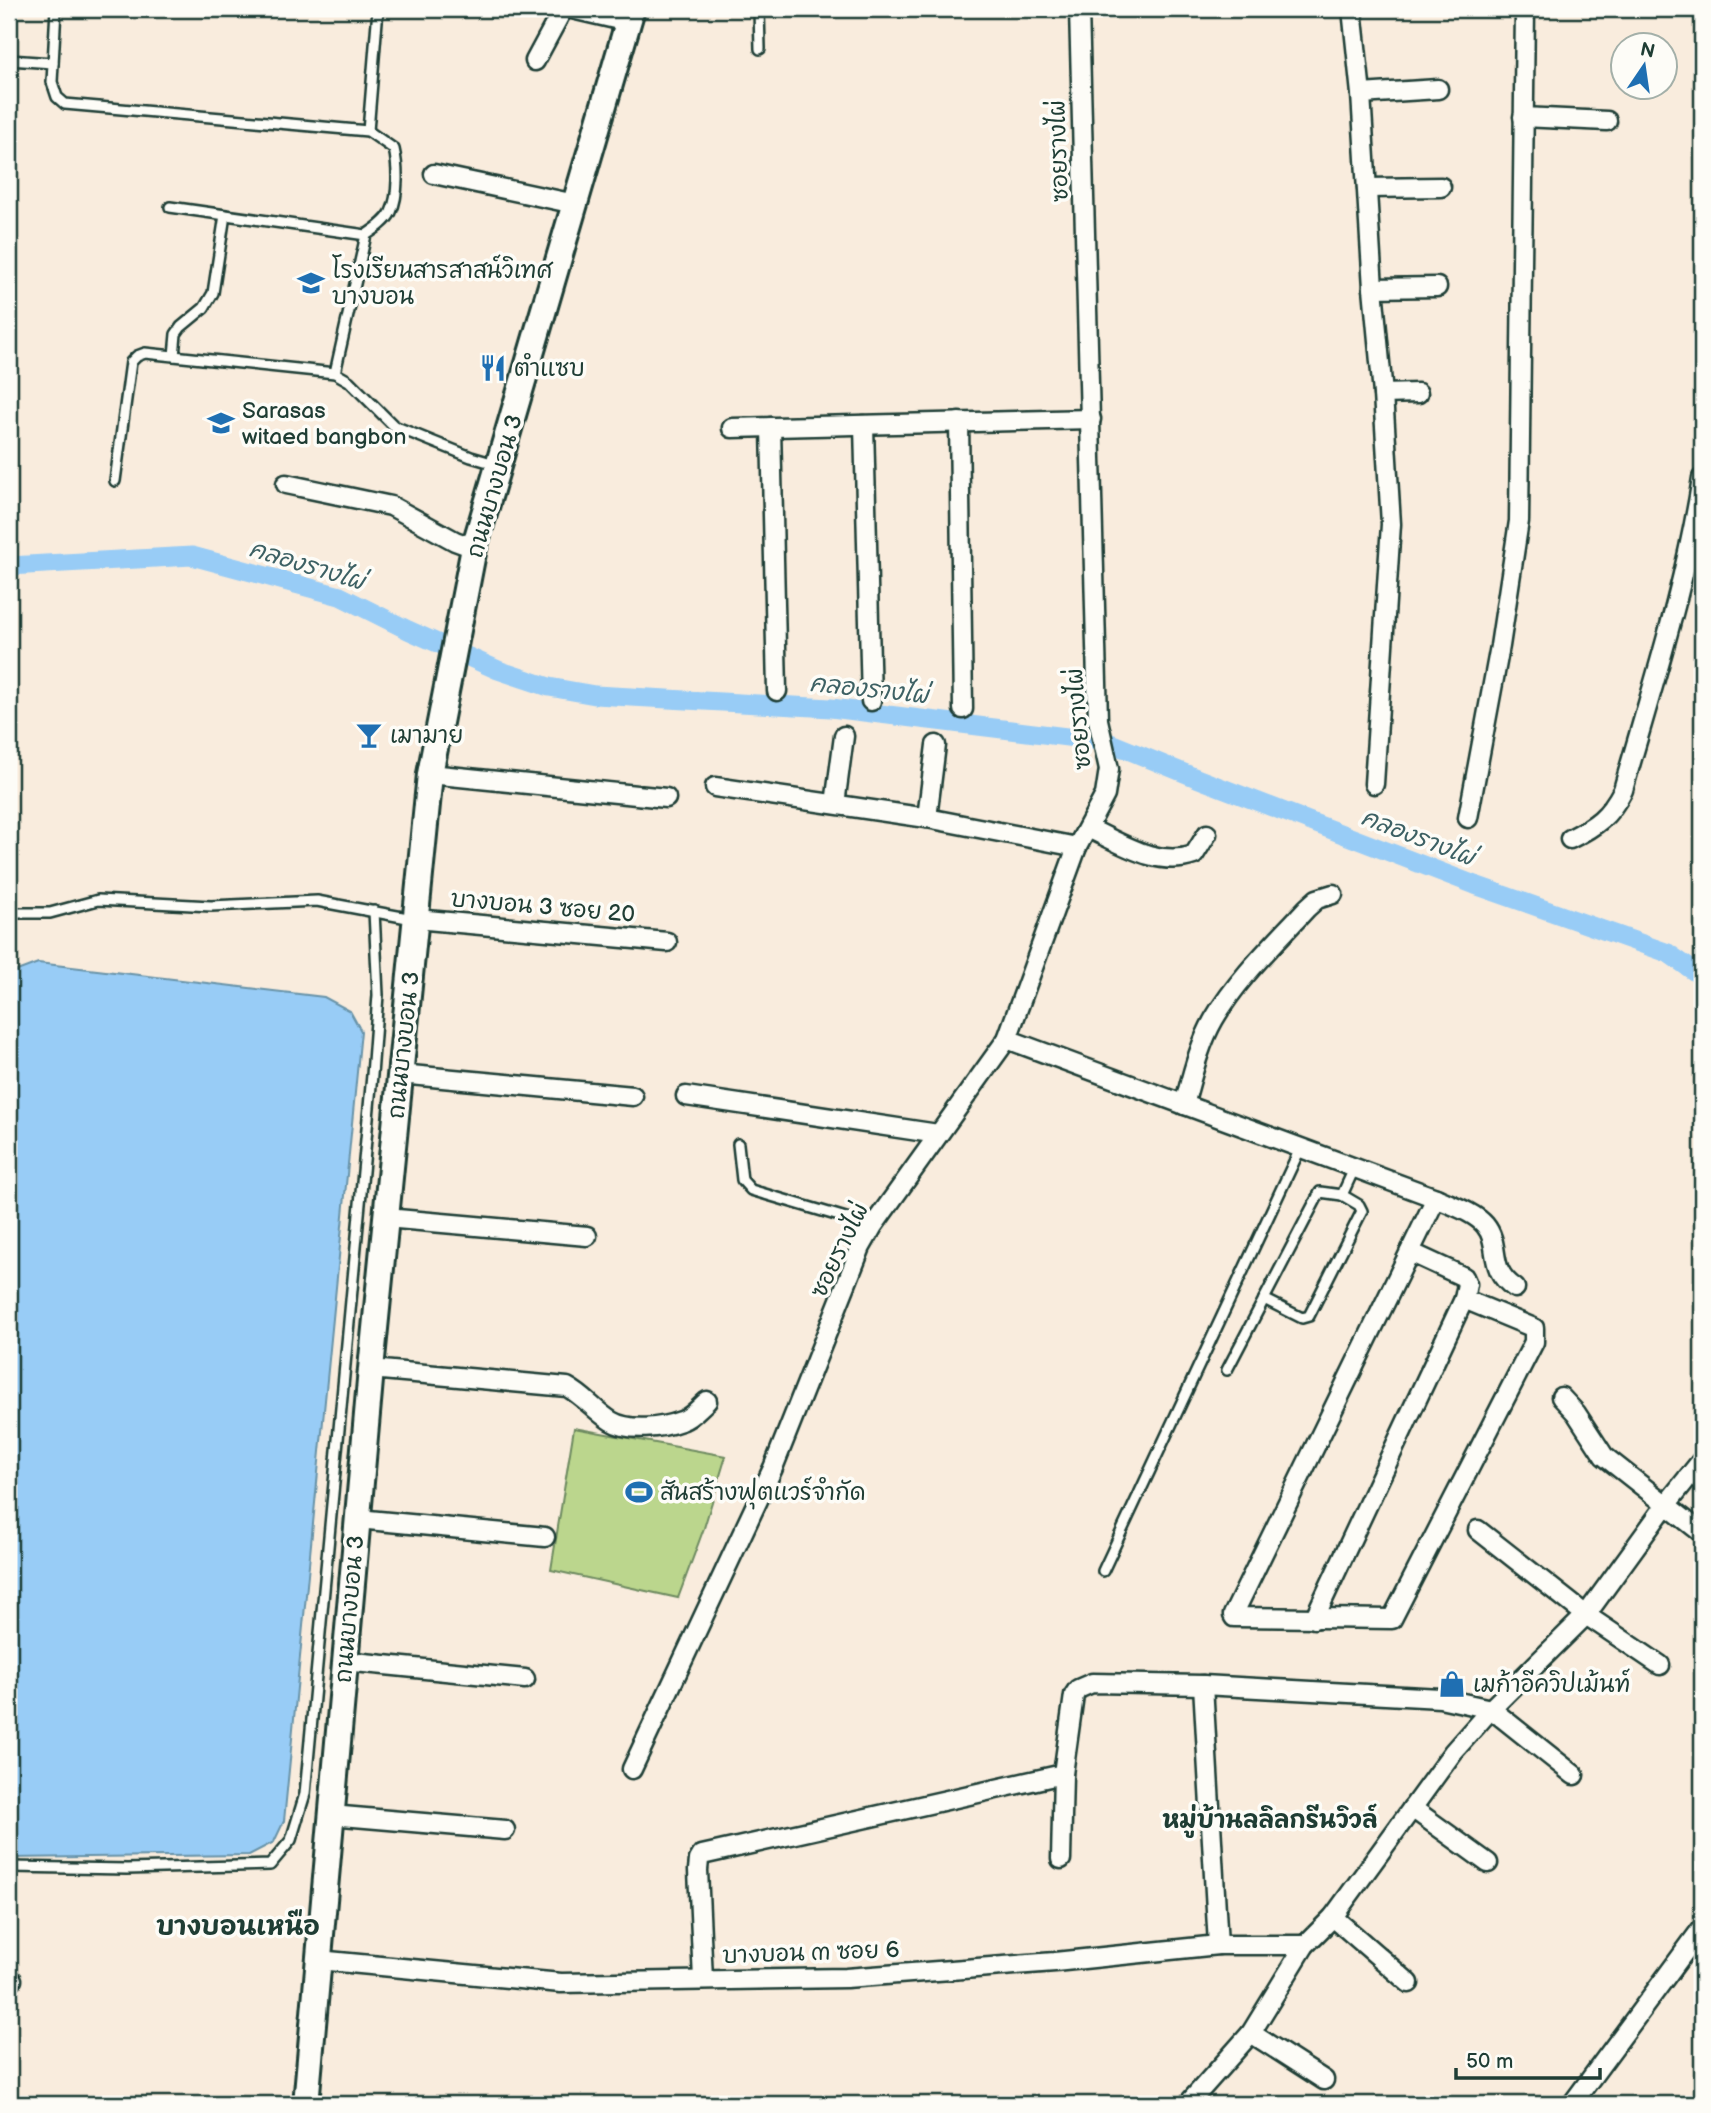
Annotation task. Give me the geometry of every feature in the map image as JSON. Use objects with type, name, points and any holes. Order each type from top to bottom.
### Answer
[{"type":"main road","name":"ถนนบางบอน 3","points":[[306,2104],[371,1369],[430,774],[474,548],[630,15]]},
{"type":"street","points":[[535,61],[563,9]]},
{"type":"street","points":[[572,9],[630,15]]},
{"type":"street","name":"ซอยรางไผ่","points":[[632,1769],[773,1468],[862,1247],[873,1226],[1007,1039],[1077,847],[1105,795],[1110,769],[1098,720],[1079,9]]},
{"type":"street","points":[[1352,9],[1361,94],[1391,524],[1374,784]]},
{"type":"street","points":[[1468,818],[1500,646],[1519,521],[1525,9]]},
{"type":"street","points":[[1361,94],[1438,89]]},
{"type":"street","points":[[1523,117],[1607,121]]},
{"type":"street","points":[[434,174],[575,204]]},
{"type":"street","points":[[1367,188],[1441,187]]},
{"type":"street","points":[[1373,288],[1437,287]]},
{"type":"street","points":[[1383,394],[1418,393]]},
{"type":"street","points":[[732,428],[1091,419]]},
{"type":"street","points":[[959,422],[963,709]]},
{"type":"street","points":[[864,425],[871,701]]},
{"type":"street","points":[[771,427],[777,691]]},
{"type":"street","points":[[1570,839],[1603,821],[1623,790],[1683,577],[1702,478]]},
{"type":"street","points":[[286,484],[391,506],[455,541],[474,548]]},
{"type":"street","points":[[835,804],[845,736]]},
{"type":"street","points":[[927,818],[936,745]]},
{"type":"street","points":[[430,774],[666,798]]},
{"type":"street","points":[[715,786],[927,818],[1077,847]]},
{"type":"street","points":[[1087,828],[1149,856],[1170,860],[1182,860],[1194,855],[1207,834]]},
{"type":"street","points":[[1184,1105],[1197,1059],[1213,1021],[1229,995],[1307,908],[1317,899],[1334,894]]},
{"type":"street","name":"บางบอน 3 ซอย 20","points":[[416,919],[667,942]]},
{"type":"street","points":[[1007,1039],[1436,1198],[1484,1224],[1489,1233],[1497,1267],[1506,1282],[1515,1289]]},
{"type":"street","points":[[400,1074],[633,1096]]},
{"type":"street","points":[[686,1096],[938,1134]]},
{"type":"street","points":[[1436,1198],[1233,1615],[1236,1618],[1392,1619],[1534,1342],[1534,1328],[1464,1299]]},
{"type":"street","points":[[386,1218],[587,1236]]},
{"type":"street","points":[[1314,1619],[1464,1299],[1467,1284],[1464,1277],[1410,1252]]},
{"type":"street","points":[[371,1369],[567,1387],[580,1393],[612,1422],[626,1425],[650,1427],[684,1421],[707,1401]]},
{"type":"street","points":[[1561,1397],[1576,1413],[1604,1456],[1702,1533]]},
{"type":"street","points":[[1188,2104],[1251,2033],[1305,1945],[1333,1917],[1453,1752],[1491,1709],[1587,1615],[1665,1506],[1702,1460]]},
{"type":"street","points":[[358,1519],[545,1537]]},
{"type":"street","points":[[1478,1530],[1587,1615],[1660,1665]]},
{"type":"street","points":[[345,1661],[525,1679]]},
{"type":"street","points":[[1061,1859],[1063,1774],[1074,1695],[1078,1689],[1092,1683],[1203,1685],[1440,1698],[1491,1709],[1574,1775]]},
{"type":"street","points":[[1203,1685],[1218,1945]]},
{"type":"street","points":[[703,1980],[698,1870],[702,1855],[1063,1774]]},
{"type":"street","points":[[1412,1808],[1488,1863]]},
{"type":"street","points":[[331,1815],[505,1830]]},
{"type":"street","points":[[1333,1917],[1409,1983]]},
{"type":"street","points":[[1572,2104],[1702,1928]]},
{"type":"street","name":"บางบอน ๓ ซอย 6","points":[[318,1960],[561,1983],[846,1978],[1041,1963],[1218,1945],[1305,1945]]},
{"type":"street","points":[[1251,2033],[1324,2080]]},
{"type":"lane","points":[[56,9],[53,90],[65,104],[368,131],[394,149],[397,177],[392,211],[366,235],[335,373]]},
{"type":"lane","points":[[368,131],[378,9]]},
{"type":"lane","points":[[759,9],[760,49]]},
{"type":"lane","points":[[9,60],[53,63]]},
{"type":"lane","points":[[170,207],[366,235]]},
{"type":"lane","points":[[174,356],[176,334],[204,308],[213,293],[225,215]]},
{"type":"lane","points":[[115,481],[131,362],[137,355],[145,353],[335,373],[349,381],[394,426],[499,466]]},
{"type":"lane","points":[[9,913],[50,912],[97,900],[211,906],[317,901],[416,919]]},
{"type":"lane","points":[[9,1867],[127,1869],[270,1865],[291,1840],[305,1794],[372,1075],[378,995],[374,911]]},
{"type":"lane","points":[[738,1144],[742,1180],[751,1190],[873,1226]]},
{"type":"lane","points":[[1103,1571],[1300,1149]]},
{"type":"lane","points":[[1342,1195],[1354,1169]]},
{"type":"lane","points":[[1227,1370],[1264,1299],[1320,1192],[1322,1190],[1342,1195],[1359,1205],[1362,1212],[1309,1316],[1302,1318],[1264,1299]]},
{"type":"green space","name":"สันสร้างฟุตแวร์จำกัด","points":[[574,1428],[726,1456],[704,1528],[678,1598],[551,1570]]},
{"type":"water","points":[[38,963],[324,997],[350,1011],[361,1031],[284,1821],[274,1842],[249,1855],[9,1858],[9,974]]},
{"type":"waterway","name":"คลองรางไผ่","points":[[9,566],[192,556],[340,596],[498,670],[549,687],[595,695],[831,708],[1108,742],[1475,885],[1668,953],[1702,977]]},
{"type":"place","name":"โรงเรียนสารสาสน์วิเทศ บางบอน","points":[[311,283]]},
{"type":"place","name":"ตำแซบ","points":[[493,368]]},
{"type":"place","name":"Sarasas witaed bangbon","points":[[221,423]]},
{"type":"place","name":"เมามาย","points":[[369,735]]},
{"type":"place","name":"สันสร้างฟุตแวร์จำกัด","points":[[639,1492]]},
{"type":"place","name":"เมก้าอีควิปเม้นท์","points":[[1452,1684]]},
{"type":"district","name":"หมู่บ้านลลิลกรีนวิวล์","points":[[1270,1820]]},
{"type":"district","name":"บางบอนเหนือ","points":[[238,1926]]}]
